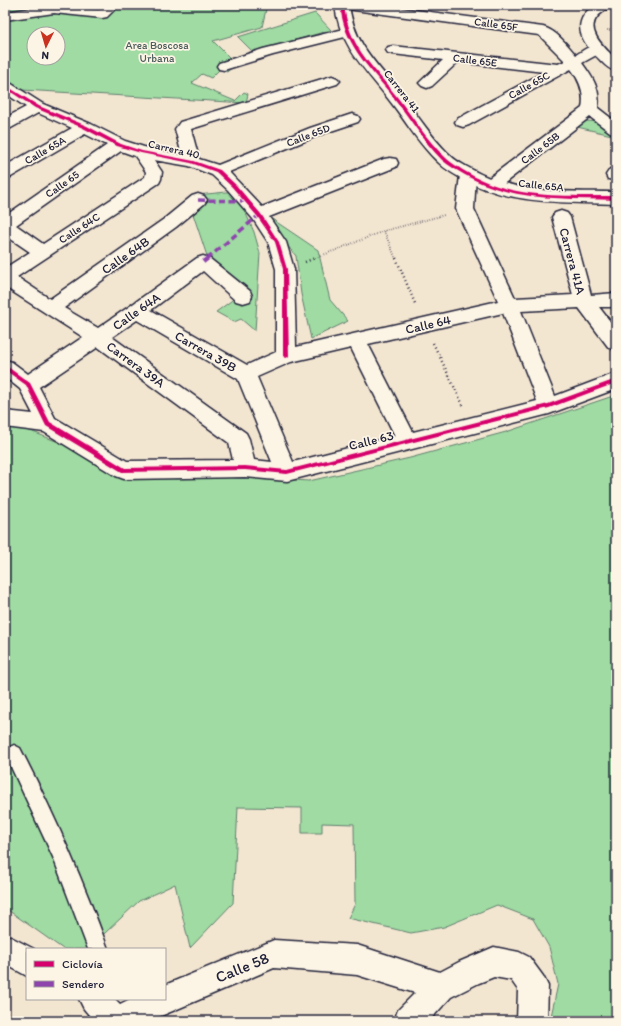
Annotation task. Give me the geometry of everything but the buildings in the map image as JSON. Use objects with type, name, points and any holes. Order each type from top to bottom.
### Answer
[{"type":"street","name":"Calle 65F","points":[[348,5],[543,31],[557,42],[573,63]]},
{"type":"street","name":"Carrera 41","points":[[348,5],[344,21],[355,46],[428,141],[444,159],[468,175]]},
{"type":"street","points":[[603,5],[594,10],[588,20],[586,30],[589,38],[597,49],[616,67]]},
{"type":"street","points":[[5,16],[54,7],[73,12],[107,9]]},
{"type":"street","points":[[224,66],[268,52],[348,32]]},
{"type":"street","name":"Calle 65C","points":[[462,122],[597,49]]},
{"type":"street","name":"Calle 65E","points":[[393,50],[558,69]]},
{"type":"street","points":[[427,83],[456,57]]},
{"type":"street","points":[[573,63],[589,86],[592,98],[590,110],[616,129]]},
{"type":"street","name":"Carrera 40","points":[[192,162],[183,129],[186,125],[332,81]]},
{"type":"street","name":"Carrera 40","points":[[6,87],[37,107],[85,127],[119,145],[141,152],[192,162],[218,171],[234,186],[259,215],[277,242],[285,269],[286,356]]},
{"type":"street","points":[[5,125],[37,107]]},
{"type":"street","name":"Calle 65B","points":[[491,185],[590,110]]},
{"type":"street","name":"Calle 65D","points":[[218,171],[316,131],[352,119]]},
{"type":"street","name":"Calle 65A","points":[[5,173],[85,127]]},
{"type":"street","name":"Calle 65","points":[[5,225],[119,145]]},
{"type":"street","name":"Calle 64C","points":[[5,277],[153,179],[154,172],[141,152]]},
{"type":"street","points":[[259,215],[390,163]]},
{"type":"street","points":[[468,175],[465,209],[509,305],[549,406]]},
{"type":"street","name":"Calle 65A","points":[[468,175],[491,185],[522,194],[541,197],[616,198]]},
{"type":"street","name":"Calle 64B","points":[[50,308],[170,223],[198,200]]},
{"type":"street","name":"Carrera 41A","points":[[561,217],[584,302],[616,343]]},
{"type":"street","points":[[5,225],[42,252]]},
{"type":"street","name":"Calle 64A","points":[[28,384],[136,311],[203,262],[243,296]]},
{"type":"street","name":"Carrera 39A","points":[[5,277],[50,308],[98,337],[239,439],[245,468]]},
{"type":"street","name":"Calle 64","points":[[246,374],[286,356],[509,305],[616,300]]},
{"type":"street","name":"Carrera 39B","points":[[136,311],[246,374],[287,472]]},
{"type":"street","points":[[357,340],[408,442]]},
{"type":"street","points":[[5,367],[28,384],[48,424]]},
{"type":"street","name":"Calle 63","points":[[48,424],[124,470],[245,468],[287,472],[549,406],[616,381]]},
{"type":"street","points":[[5,418],[48,424]]},
{"type":"street","points":[[5,948],[26,960]]},
{"type":"street","name":"Calle 58","points":[[166,992],[274,954],[357,960],[441,987]]},
{"type":"street","points":[[409,1021],[441,987],[469,972],[494,962],[519,967],[533,986],[532,1021]]},
{"type":"street","name":"Calle 58","points":[[113,1010],[142,1000]]},
{"type":"lane","points":[[14,754],[44,813],[81,901],[98,948]]},
{"type":"path","points":[[285,269],[384,231],[465,209]]},
{"type":"green space","name":"Area Boscosa Urbana","points":[[10,5],[267,5],[262,27],[213,41],[236,64],[227,72],[220,69],[211,78],[202,74],[192,83],[235,101],[244,92],[248,94],[246,103],[5,89],[5,8]]},
{"type":"green space","points":[[315,13],[331,30],[253,52],[238,37]]},
{"type":"green space","points":[[586,121],[616,123],[616,136],[577,127]]},
{"type":"green space","points":[[236,191],[254,232],[260,253],[255,331],[241,319],[234,322],[216,312],[235,298],[213,274],[192,211],[197,195]]},
{"type":"green space","points":[[272,219],[318,250],[330,300],[348,321],[311,339],[301,294],[296,256],[268,222]]},
{"type":"green space","points":[[616,395],[616,436],[613,436],[613,474],[616,474],[616,1021],[550,1021],[558,984],[549,947],[533,919],[497,905],[444,927],[411,933],[348,918],[355,904],[354,824],[322,823],[322,833],[302,833],[302,808],[238,807],[233,903],[190,948],[175,884],[139,901],[89,948],[62,948],[5,908],[5,421],[132,471],[176,479],[224,475],[309,481],[410,458],[506,432]]},
{"type":"marked path","points":[[198,200],[248,201]]},
{"type":"marked path","points":[[203,262],[259,215]]},
{"type":"cycle path","points":[[342,5],[347,29],[356,49],[429,142],[449,163],[478,181],[516,193],[535,196],[616,198]]},
{"type":"cycle path","points":[[5,86],[37,107],[85,127],[119,145],[141,152],[192,162],[218,171],[234,186],[259,215],[277,242],[285,269],[286,356]]},
{"type":"cycle path","points":[[5,367],[28,384],[48,424],[124,470],[245,468],[287,472],[549,406],[616,381]]}]
